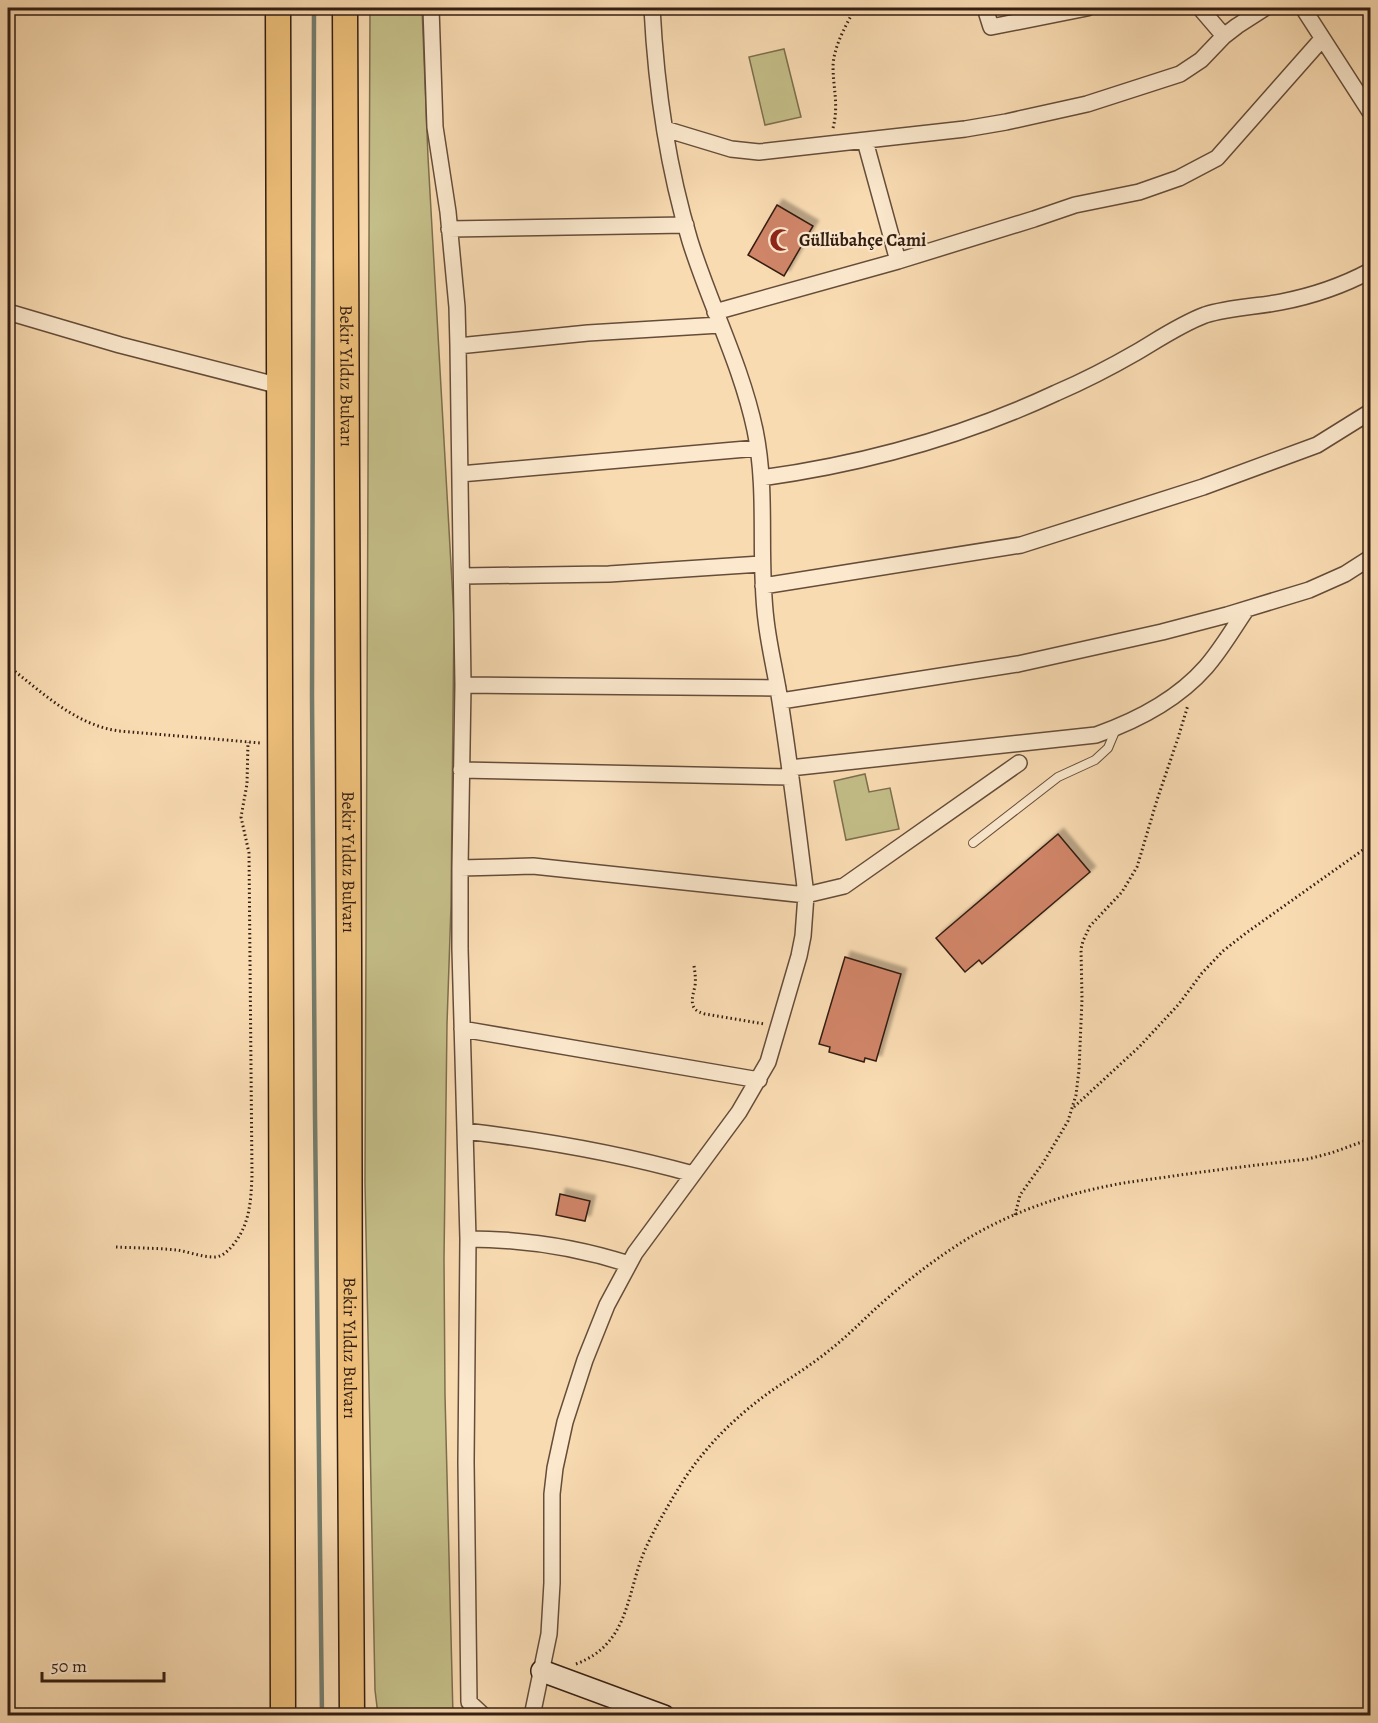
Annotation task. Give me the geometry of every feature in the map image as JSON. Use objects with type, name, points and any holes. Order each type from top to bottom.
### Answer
[{"type":"main road","points":[[278,8],[283,1716]]},
{"type":"main road","name":"Bekir Yıldız Bulvarı","points":[[345,8],[352,1716]]},
{"type":"street","points":[[431,8],[435,127],[442,169],[457,307],[463,576],[460,868],[468,1239],[466,1451],[469,1702],[484,1716]]},
{"type":"street","points":[[532,1716],[549,1634],[552,1605],[552,1494],[560,1443],[595,1332],[629,1264],[739,1112],[759,1080],[768,1062],[801,946],[805,915],[806,895],[790,772],[766,621],[761,564],[763,530],[758,448],[741,375],[701,273],[672,171],[656,63],[652,8]]},
{"type":"street","points":[[985,8],[992,27],[1088,8]]},
{"type":"street","points":[[1200,8],[1224,36]]},
{"type":"street","points":[[665,129],[731,149],[774,152],[1006,122],[1096,101],[1180,74],[1201,60],[1224,36],[1265,8]]},
{"type":"street","points":[[1303,8],[1371,112]]},
{"type":"street","points":[[458,346],[718,318],[1075,205],[1139,192],[1179,178],[1218,158],[1322,39]]},
{"type":"street","points":[[865,141],[898,261]]},
{"type":"street","points":[[449,229],[686,225]]},
{"type":"street","points":[[761,478],[835,466],[899,451],[944,437],[1016,411],[1057,393],[1204,316],[1301,298],[1332,288],[1371,271]]},
{"type":"street","points":[[8,312],[120,345],[280,387]]},
{"type":"street","points":[[763,586],[1021,545],[1203,487],[1317,445],[1371,412]]},
{"type":"street","points":[[460,474],[758,448]]},
{"type":"street","points":[[463,685],[779,695],[1018,664],[1162,632],[1246,610],[1327,583],[1371,558]]},
{"type":"street","points":[[463,576],[609,574],[761,564]]},
{"type":"street","points":[[461,770],[790,772],[1096,735],[1116,728],[1156,708],[1194,680],[1215,655],[1246,610]]},
{"type":"street","points":[[460,868],[533,866],[806,895],[844,886],[1019,763]]},
{"type":"street","points":[[462,1029],[759,1080]]},
{"type":"street","points":[[465,1131],[577,1146],[693,1174]]},
{"type":"street","points":[[468,1239],[544,1243],[601,1255],[629,1264]]},
{"type":"street","points":[[542,1671],[664,1716]]},
{"type":"lane","points":[[973,843],[1058,777],[1095,760],[1108,748],[1116,728]]},
{"type":"path","points":[[824,146],[836,116],[833,65],[835,54],[855,8]]},
{"type":"path","points":[[8,666],[73,716],[96,727],[248,742],[247,784],[241,818],[249,853],[252,1175],[248,1219],[238,1238],[228,1250],[214,1257],[175,1250],[116,1247]]},
{"type":"path","points":[[1015,1215],[1020,1196],[1043,1163],[1073,1108],[1079,1076],[1083,941],[1090,926],[1122,892],[1137,867],[1194,680]]},
{"type":"path","points":[[1073,1108],[1139,1047],[1223,951],[1371,845]]},
{"type":"path","points":[[694,966],[695,985],[692,1004],[697,1011],[778,1027]]},
{"type":"path","points":[[542,1671],[555,1670],[581,1662],[611,1640],[625,1614],[643,1555],[659,1520],[696,1462],[724,1429],[776,1388],[831,1350],[909,1280],[937,1259],[978,1233],[1015,1215],[1093,1189],[1308,1159],[1371,1139]]},
{"type":"shaded area","points":[[370,8],[422,8],[428,157],[454,618],[444,1259],[453,1716],[378,1715],[375,1690],[365,1182]]},
{"type":"shaded area","points":[[784,49],[801,117],[765,125],[749,57]]},
{"type":"shaded area","points":[[865,774],[869,792],[890,788],[899,829],[846,840],[834,781]]},
{"type":"building","name":"Güllübahçe Cami","points":[[777,205],[813,226],[784,276],[748,255]]},
{"type":"building","points":[[1058,834],[1090,872],[982,964],[979,960],[965,972],[936,938]]},
{"type":"building","points":[[845,957],[901,974],[876,1061],[865,1058],[864,1062],[829,1052],[830,1047],[819,1044]]},
{"type":"building","points":[[560,1194],[590,1201],[585,1221],[556,1215]]},
{"type":"waterway","points":[[314,8],[312,695],[322,1716]]},
{"type":"place","name":"Güllübahçe Cami","points":[[781,240]]}]
